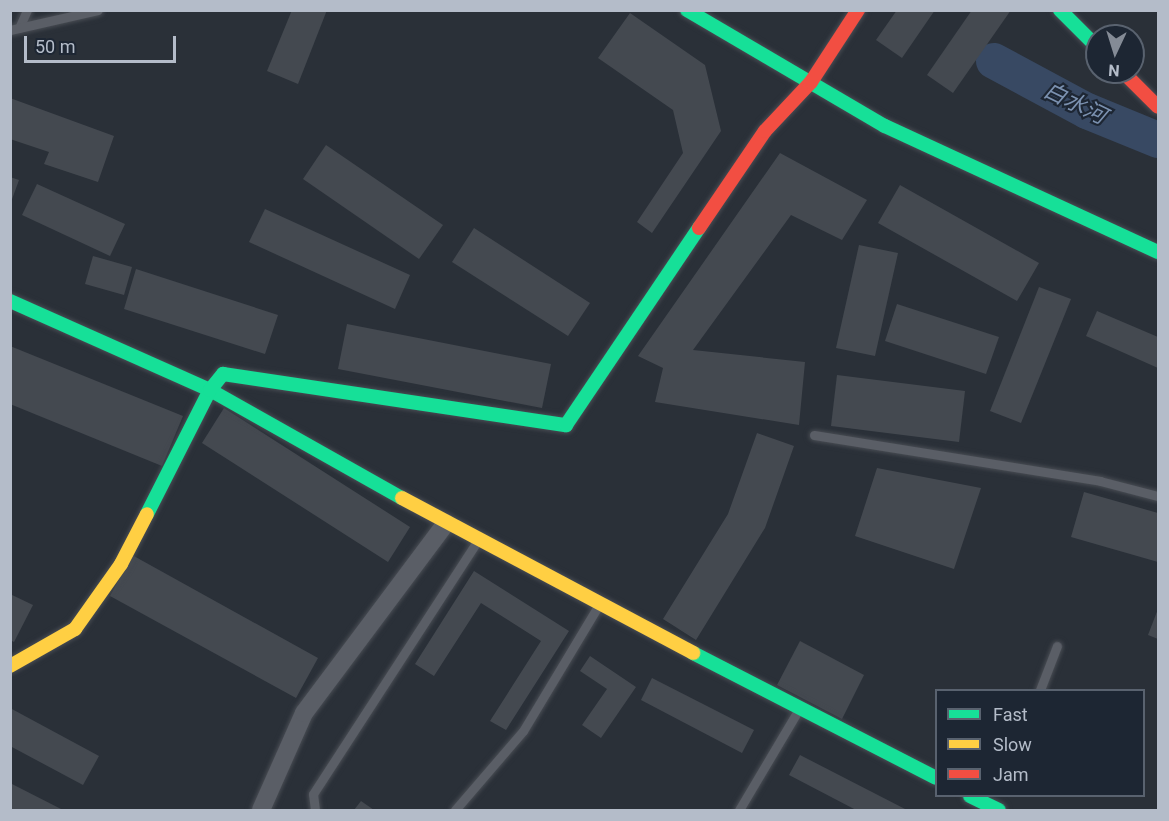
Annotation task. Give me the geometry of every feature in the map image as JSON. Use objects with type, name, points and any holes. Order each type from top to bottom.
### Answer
[{"type":"main road","points":[[687,10],[885,126],[1158,252]]},
{"type":"main road","points":[[10,666],[75,629],[121,564],[210,390],[223,374],[566,425],[765,131],[811,82],[858,10]]},
{"type":"main road","points":[[1060,10],[1085,35]]},
{"type":"main road","points":[[1135,84],[1158,107]]},
{"type":"main road","points":[[10,301],[210,390],[477,541],[935,777]]},
{"type":"main road","points":[[976,797],[998,805]]},
{"type":"street","points":[[261,810],[304,713],[446,523]]},
{"type":"lane","points":[[15,29],[27,10]]},
{"type":"lane","points":[[15,29],[98,10]]},
{"type":"lane","points":[[814,435],[1100,481],[1158,496]]},
{"type":"lane","points":[[315,810],[313,794],[477,541]]},
{"type":"lane","points":[[455,810],[523,731],[600,604]]},
{"type":"lane","points":[[1040,689],[1057,646]]},
{"type":"lane","points":[[739,810],[800,707]]},
{"type":"building","points":[[292,10],[327,10],[298,84],[267,71]]},
{"type":"building","points":[[897,10],[935,10],[902,58],[876,40]]},
{"type":"building","points":[[972,10],[1011,10],[953,93],[927,75]]},
{"type":"building","points":[[630,13],[705,65],[721,131],[652,233],[637,222],[683,153],[673,110],[598,58]]},
{"type":"building","points":[[10,98],[114,136],[98,182],[44,164],[49,152],[10,139]]},
{"type":"building","points":[[326,145],[443,225],[419,259],[303,179]]},
{"type":"building","points":[[780,153],[867,200],[842,240],[791,215],[693,350],[805,362],[799,425],[655,402],[663,368],[638,356]]},
{"type":"building","points":[[10,177],[19,180],[11,202],[10,202]]},
{"type":"building","points":[[37,184],[125,224],[110,256],[22,215]]},
{"type":"building","points":[[900,185],[1039,263],[1017,301],[878,223]]},
{"type":"building","points":[[265,209],[410,275],[395,309],[249,242]]},
{"type":"building","points":[[474,228],[590,303],[568,336],[452,262]]},
{"type":"building","points":[[859,245],[898,253],[875,356],[836,348]]},
{"type":"building","points":[[93,256],[132,267],[124,295],[85,284]]},
{"type":"building","points":[[136,269],[278,315],[265,354],[124,309]]},
{"type":"building","points":[[1039,287],[1071,299],[1021,423],[990,411]]},
{"type":"building","points":[[897,304],[999,337],[986,374],[885,341]]},
{"type":"building","points":[[1097,311],[1158,337],[1158,368],[1086,336]]},
{"type":"building","points":[[347,324],[551,364],[542,408],[338,369]]},
{"type":"building","points":[[10,346],[183,416],[162,466],[10,404]]},
{"type":"building","points":[[837,375],[965,391],[959,442],[831,426]]},
{"type":"building","points":[[224,408],[410,527],[388,562],[202,443]]},
{"type":"building","points":[[757,433],[794,446],[765,528],[696,640],[663,619],[728,514]]},
{"type":"building","points":[[877,468],[981,488],[954,569],[855,536]]},
{"type":"building","points":[[1084,492],[1158,513],[1158,562],[1071,537]]},
{"type":"building","points":[[132,555],[318,658],[296,698],[110,596]]},
{"type":"building","points":[[474,571],[569,631],[506,730],[490,721],[541,641],[481,603],[434,676],[415,664]]},
{"type":"building","points":[[10,594],[33,605],[14,642],[10,640]]},
{"type":"building","points":[[1158,609],[1158,639],[1148,635]]},
{"type":"building","points":[[800,641],[864,675],[842,719],[777,685]]},
{"type":"building","points":[[590,656],[636,687],[601,738],[582,725],[607,689],[580,671]]},
{"type":"building","points":[[652,678],[754,730],[742,753],[641,700]]},
{"type":"building","points":[[10,708],[99,756],[83,785],[10,746]]},
{"type":"building","points":[[800,755],[907,810],[856,810],[789,775]]},
{"type":"building","points":[[10,783],[63,810],[10,810]]},
{"type":"building","points":[[361,801],[374,810],[354,810]]},
{"type":"waterway","name":"白水河","points":[[994,61],[1087,111],[1158,140]]},
{"type":"traffic: fast","points":[[687,10],[885,126],[1158,252]]},
{"type":"traffic: fast","points":[[1060,10],[1085,35]]},
{"type":"traffic: fast","points":[[147,514],[210,390],[223,374],[566,425],[699,228]]},
{"type":"traffic: fast","points":[[10,301],[210,390],[402,498]]},
{"type":"traffic: fast","points":[[693,653],[935,777]]},
{"type":"traffic: fast","points":[[972,797],[999,810]]},
{"type":"traffic: slow","points":[[402,498],[693,653]]},
{"type":"traffic: slow","points":[[10,666],[75,629],[121,564],[147,514]]},
{"type":"traffic: jam","points":[[699,228],[765,131],[811,82],[858,10]]},
{"type":"traffic: jam","points":[[1135,84],[1158,107]]}]
